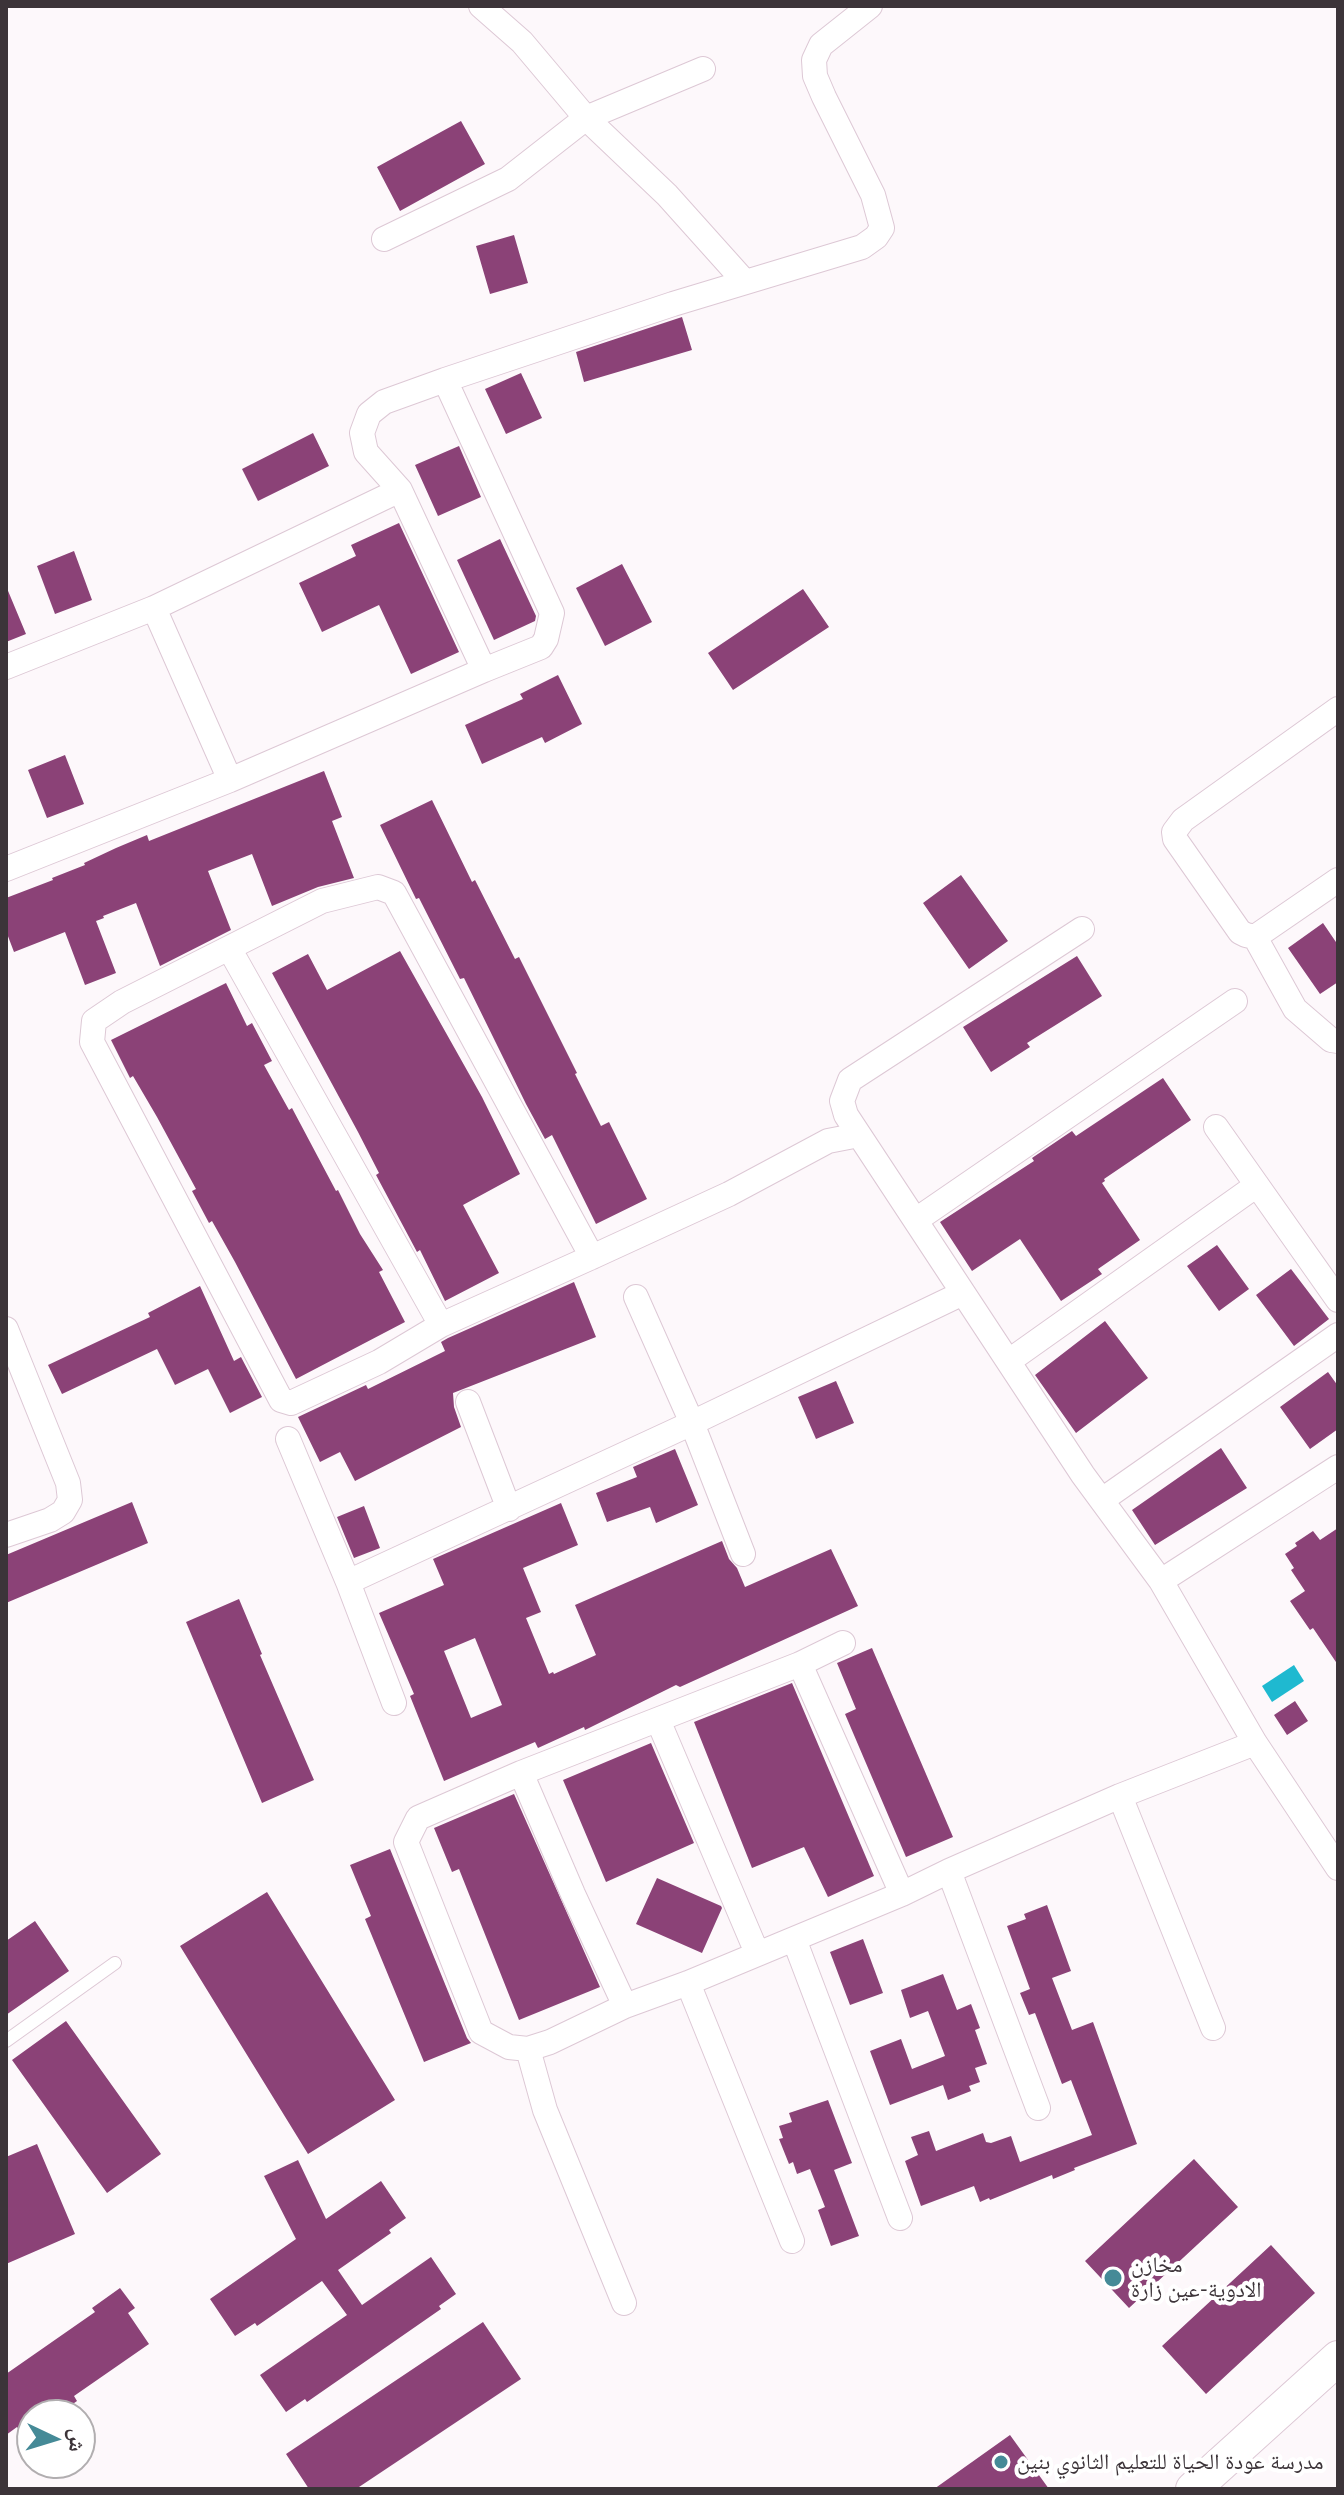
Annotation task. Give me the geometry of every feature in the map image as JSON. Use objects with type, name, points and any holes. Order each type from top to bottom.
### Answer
[{"type":"main road","points":[[1193,2489],[1338,2358]]},
{"type":"street","points":[[481,6],[522,42],[586,118],[667,195],[745,282]]},
{"type":"street","points":[[484,670],[400,490],[366,452],[362,433],[369,414],[384,402],[445,380],[673,304],[862,247],[876,237],[882,228],[873,195],[815,76],[814,60],[821,45],[860,9]]},
{"type":"street","points":[[384,239],[508,179],[586,118],[703,69]]},
{"type":"street","points":[[6,869],[230,780],[541,647],[552,613],[445,380]]},
{"type":"street","points":[[6,667],[154,608],[400,490]]},
{"type":"street","points":[[154,608],[230,780]]},
{"type":"street","points":[[1338,709],[1183,820],[1174,832],[1175,839],[1240,932],[1255,937],[1295,1009],[1331,1040],[1338,1041]]},
{"type":"street","points":[[1255,937],[1338,880]]},
{"type":"street","points":[[592,1257],[394,893],[378,887],[322,901],[122,1002],[94,1021],[92,1042],[281,1400],[291,1403],[354,1373],[441,1325],[592,1257],[729,1194],[828,1141],[859,1135]]},
{"type":"street","points":[[1082,929],[850,1080],[842,1101],[846,1115],[963,1293],[1102,1500],[1161,1581],[1255,1743],[1338,1868]]},
{"type":"street","points":[[229,948],[441,1325]]},
{"type":"street","points":[[916,1220],[1235,1001]]},
{"type":"street","points":[[1216,1127],[1338,1300]]},
{"type":"street","points":[[1009,1361],[1257,1185]]},
{"type":"street","points":[[348,1582],[509,1509],[963,1293]]},
{"type":"street","points":[[636,1297],[692,1423],[743,1554]]},
{"type":"street","points":[[6,1329],[68,1483],[70,1500],[63,1512],[50,1520],[6,1535]]},
{"type":"street","points":[[1102,1500],[1338,1335]]},
{"type":"street","points":[[468,1402],[509,1509]]},
{"type":"street","points":[[288,1439],[394,1703]]},
{"type":"street","points":[[1161,1581],[1338,1467]]},
{"type":"street","points":[[843,1643],[800,1664],[521,1773],[418,1818],[406,1842],[481,2032],[509,2047],[528,2049],[550,2042],[625,2006],[902,1894],[1120,1796],[1255,1743]]},
{"type":"street","points":[[800,1664],[902,1894]]},
{"type":"street","points":[[658,1720],[757,1953]]},
{"type":"street","points":[[521,1773],[625,2006]]},
{"type":"street","points":[[1120,1796],[1213,2028]]},
{"type":"street","points":[[949,1871],[1038,2108]]},
{"type":"street","points":[[794,1939],[900,2218]]},
{"type":"street","points":[[688,1983],[792,2241]]},
{"type":"street","points":[[528,2049],[545,2110],[624,2303]]},
{"type":"lane","points":[[6,2041],[115,1963]]},
{"type":"water","points":[[1294,1665],[1304,1681],[1272,1702],[1262,1686]]},
{"type":"building","points":[[461,121],[485,164],[400,211],[377,167]]},
{"type":"building","points":[[514,235],[528,283],[490,294],[476,246]]},
{"type":"building","points":[[682,317],[692,350],[584,382],[576,352]]},
{"type":"building","points":[[521,373],[542,418],[506,434],[485,389]]},
{"type":"building","points":[[313,433],[329,466],[258,501],[242,469]]},
{"type":"building","points":[[459,446],[481,497],[438,516],[415,465]]},
{"type":"building","points":[[399,523],[459,652],[411,674],[379,605],[322,632],[299,583],[356,556],[351,545]]},
{"type":"building","points":[[500,539],[536,616],[535,621],[494,640],[457,560]]},
{"type":"building","points":[[74,551],[92,600],[55,614],[37,566]]},
{"type":"building","points":[[622,564],[652,622],[605,646],[576,588]]},
{"type":"building","points":[[6,586],[26,634],[6,642]]},
{"type":"building","points":[[803,589],[829,627],[733,690],[708,653]]},
{"type":"building","points":[[558,675],[582,724],[545,743],[542,737],[482,764],[465,725],[523,699],[520,694]]},
{"type":"building","points":[[65,755],[84,804],[47,818],[28,770]]},
{"type":"building","points":[[324,771],[342,817],[332,821],[354,878],[318,887],[272,906],[252,854],[208,871],[231,930],[160,966],[136,903],[96,921],[116,973],[85,985],[65,932],[14,952],[6,931],[6,898],[53,880],[147,835],[149,841]]},
{"type":"building","points":[[432,800],[472,882],[475,880],[515,959],[519,957],[601,1126],[609,1122],[647,1199],[596,1224],[552,1135],[545,1139],[526,1104],[464,978],[460,979],[419,898],[416,899],[380,825]]},
{"type":"building","points":[[961,875],[1008,941],[969,969],[923,903]]},
{"type":"building","points":[[1323,923],[1338,945],[1338,982],[1320,994],[1288,948]]},
{"type":"building","points":[[400,951],[482,1097],[520,1174],[463,1205],[499,1273],[445,1301],[272,973],[308,954],[327,990]]},
{"type":"building","points":[[1077,956],[1102,996],[1027,1043],[1030,1047],[991,1072],[963,1027]]},
{"type":"building","points":[[226,983],[247,1026],[252,1023],[272,1061],[264,1065],[289,1110],[292,1108],[360,1234],[383,1270],[379,1272],[405,1322],[296,1379],[235,1262],[192,1191],[196,1189],[157,1117],[133,1076],[130,1078],[111,1040]]},
{"type":"building","points":[[1163,1078],[1191,1120],[1102,1183],[1140,1240],[1098,1269],[1102,1274],[1061,1301],[1020,1239],[972,1271],[940,1222],[1034,1161],[1032,1158],[1072,1131],[1076,1136]]},
{"type":"building","points":[[1217,1245],[1249,1289],[1219,1311],[1187,1266]]},
{"type":"building","points":[[1291,1269],[1329,1319],[1294,1346],[1256,1295]]},
{"type":"building","points":[[574,1282],[596,1337],[453,1393],[461,1427],[355,1481],[340,1452],[320,1462],[298,1417],[366,1385],[368,1389],[445,1351],[441,1342],[448,1338]]},
{"type":"building","points":[[200,1286],[234,1361],[241,1357],[262,1397],[230,1413],[208,1369],[175,1385],[157,1349],[62,1394],[48,1365],[150,1317],[148,1313]]},
{"type":"building","points":[[1105,1321],[1148,1378],[1076,1433],[1035,1375]]},
{"type":"building","points":[[1328,1372],[1338,1386],[1338,1429],[1310,1449],[1280,1407]]},
{"type":"building","points":[[836,1381],[854,1423],[816,1439],[798,1397]]},
{"type":"building","points":[[1221,1448],[1247,1488],[1155,1545],[1132,1510]]},
{"type":"building","points":[[675,1449],[698,1505],[656,1523],[650,1507],[607,1522],[596,1493],[637,1477],[633,1467]]},
{"type":"building","points":[[132,1502],[148,1543],[6,1603],[6,1555]]},
{"type":"building","points":[[561,1503],[578,1545],[523,1568],[541,1612],[526,1618],[549,1674],[596,1655],[575,1605],[722,1541],[745,1587],[831,1549],[858,1606],[680,1687],[676,1685],[585,1730],[584,1727],[538,1748],[535,1742],[444,1781],[410,1696],[414,1694],[379,1613],[444,1585],[433,1559]],"holes":[[[475,1638],[502,1705],[471,1718],[444,1651]]]},
{"type":"building","points":[[364,1506],[380,1548],[354,1558],[337,1517]]},
{"type":"building","points":[[1338,1528],[1338,1665],[1290,1601],[1305,1591],[1285,1554],[1313,1531],[1320,1540]]},
{"type":"building","points":[[239,1599],[314,1780],[262,1803],[186,1622]]},
{"type":"building","points":[[872,1648],[953,1837],[906,1857],[845,1714],[856,1709],[837,1663]]},
{"type":"building","points":[[792,1683],[874,1876],[828,1897],[804,1847],[752,1868],[694,1722]]},
{"type":"building","points":[[1295,1701],[1308,1721],[1287,1735],[1274,1715]]},
{"type":"building","points":[[651,1743],[694,1843],[606,1882],[563,1780]]},
{"type":"building","points":[[514,1794],[600,1987],[519,2020],[459,1869],[452,1872],[434,1828]]},
{"type":"building","points":[[390,1849],[471,2043],[424,2062],[365,1919],[371,1916],[350,1865]]},
{"type":"building","points":[[657,1878],[721,1906],[702,1953],[636,1924]]},
{"type":"building","points":[[267,1892],[395,2100],[308,2154],[180,1946]]},
{"type":"building","points":[[1047,1905],[1071,1971],[1052,1978],[1072,2030],[1093,2022],[1137,2144],[1053,2179],[1052,2175],[990,2200],[980,2202],[974,2186],[921,2206],[905,2161],[918,2155],[911,2137],[929,2131],[936,2151],[983,2133],[986,2142],[991,2143],[1011,2136],[1020,2162],[1092,2135],[1071,2080],[1062,2084],[1035,2013],[1029,2015],[1020,1993],[1030,1989],[1007,1926],[1026,1919],[1024,1914]]},
{"type":"building","points":[[35,1921],[69,1971],[6,2015],[6,1941]]},
{"type":"building","points":[[863,1939],[883,1993],[850,2005],[830,1952]]},
{"type":"building","points":[[943,1974],[957,2010],[971,2004],[980,2028],[975,2030],[987,2064],[975,2068],[980,2082],[969,2086],[971,2091],[948,2100],[943,2085],[890,2105],[870,2051],[901,2039],[912,2069],[945,2056],[928,2011],[910,2018],[901,1990]]},
{"type":"building","points":[[66,2021],[161,2154],[107,2193],[12,2060]]},
{"type":"building","points":[[828,2100],[852,2163],[834,2170],[859,2236],[831,2246],[818,2210],[825,2207],[810,2169],[797,2174],[793,2162],[789,2164],[779,2139],[783,2138],[779,2126],[792,2122],[789,2113]]},
{"type":"building","points":[[37,2144],[75,2234],[6,2264],[6,2157]]},
{"type":"building","points":[[1194,2159],[1238,2207],[1129,2308],[1085,2261]]},
{"type":"building","points":[[298,2160],[326,2219],[381,2181],[406,2218],[389,2230],[391,2233],[338,2270],[362,2305],[431,2257],[456,2294],[439,2306],[441,2309],[307,2402],[305,2399],[286,2412],[260,2375],[347,2315],[322,2281],[257,2326],[255,2323],[235,2336],[210,2299],[296,2239],[264,2176]]},
{"type":"building","points":[[1271,2245],[1315,2293],[1206,2394],[1162,2346]]},
{"type":"building","points":[[120,2288],[135,2308],[128,2313],[149,2344],[74,2396],[76,2399],[16,2399],[16,2428],[6,2435],[6,2374],[95,2312],[92,2308]]},
{"type":"building","points":[[483,2322],[521,2379],[356,2489],[309,2489],[286,2454]]},
{"type":"building","name":"مدرسة عودة الحياة للتعليم الثانوي بنين","points":[[1010,2435],[1049,2489],[934,2489]]},
{"type":"place","name":"مخازن الادوية-عين زارة","points":[[1113,2278]]},
{"type":"place","name":"مدرسة عودة الحياة للتعليم الثانوي بنين","points":[[1001,2462]]}]
